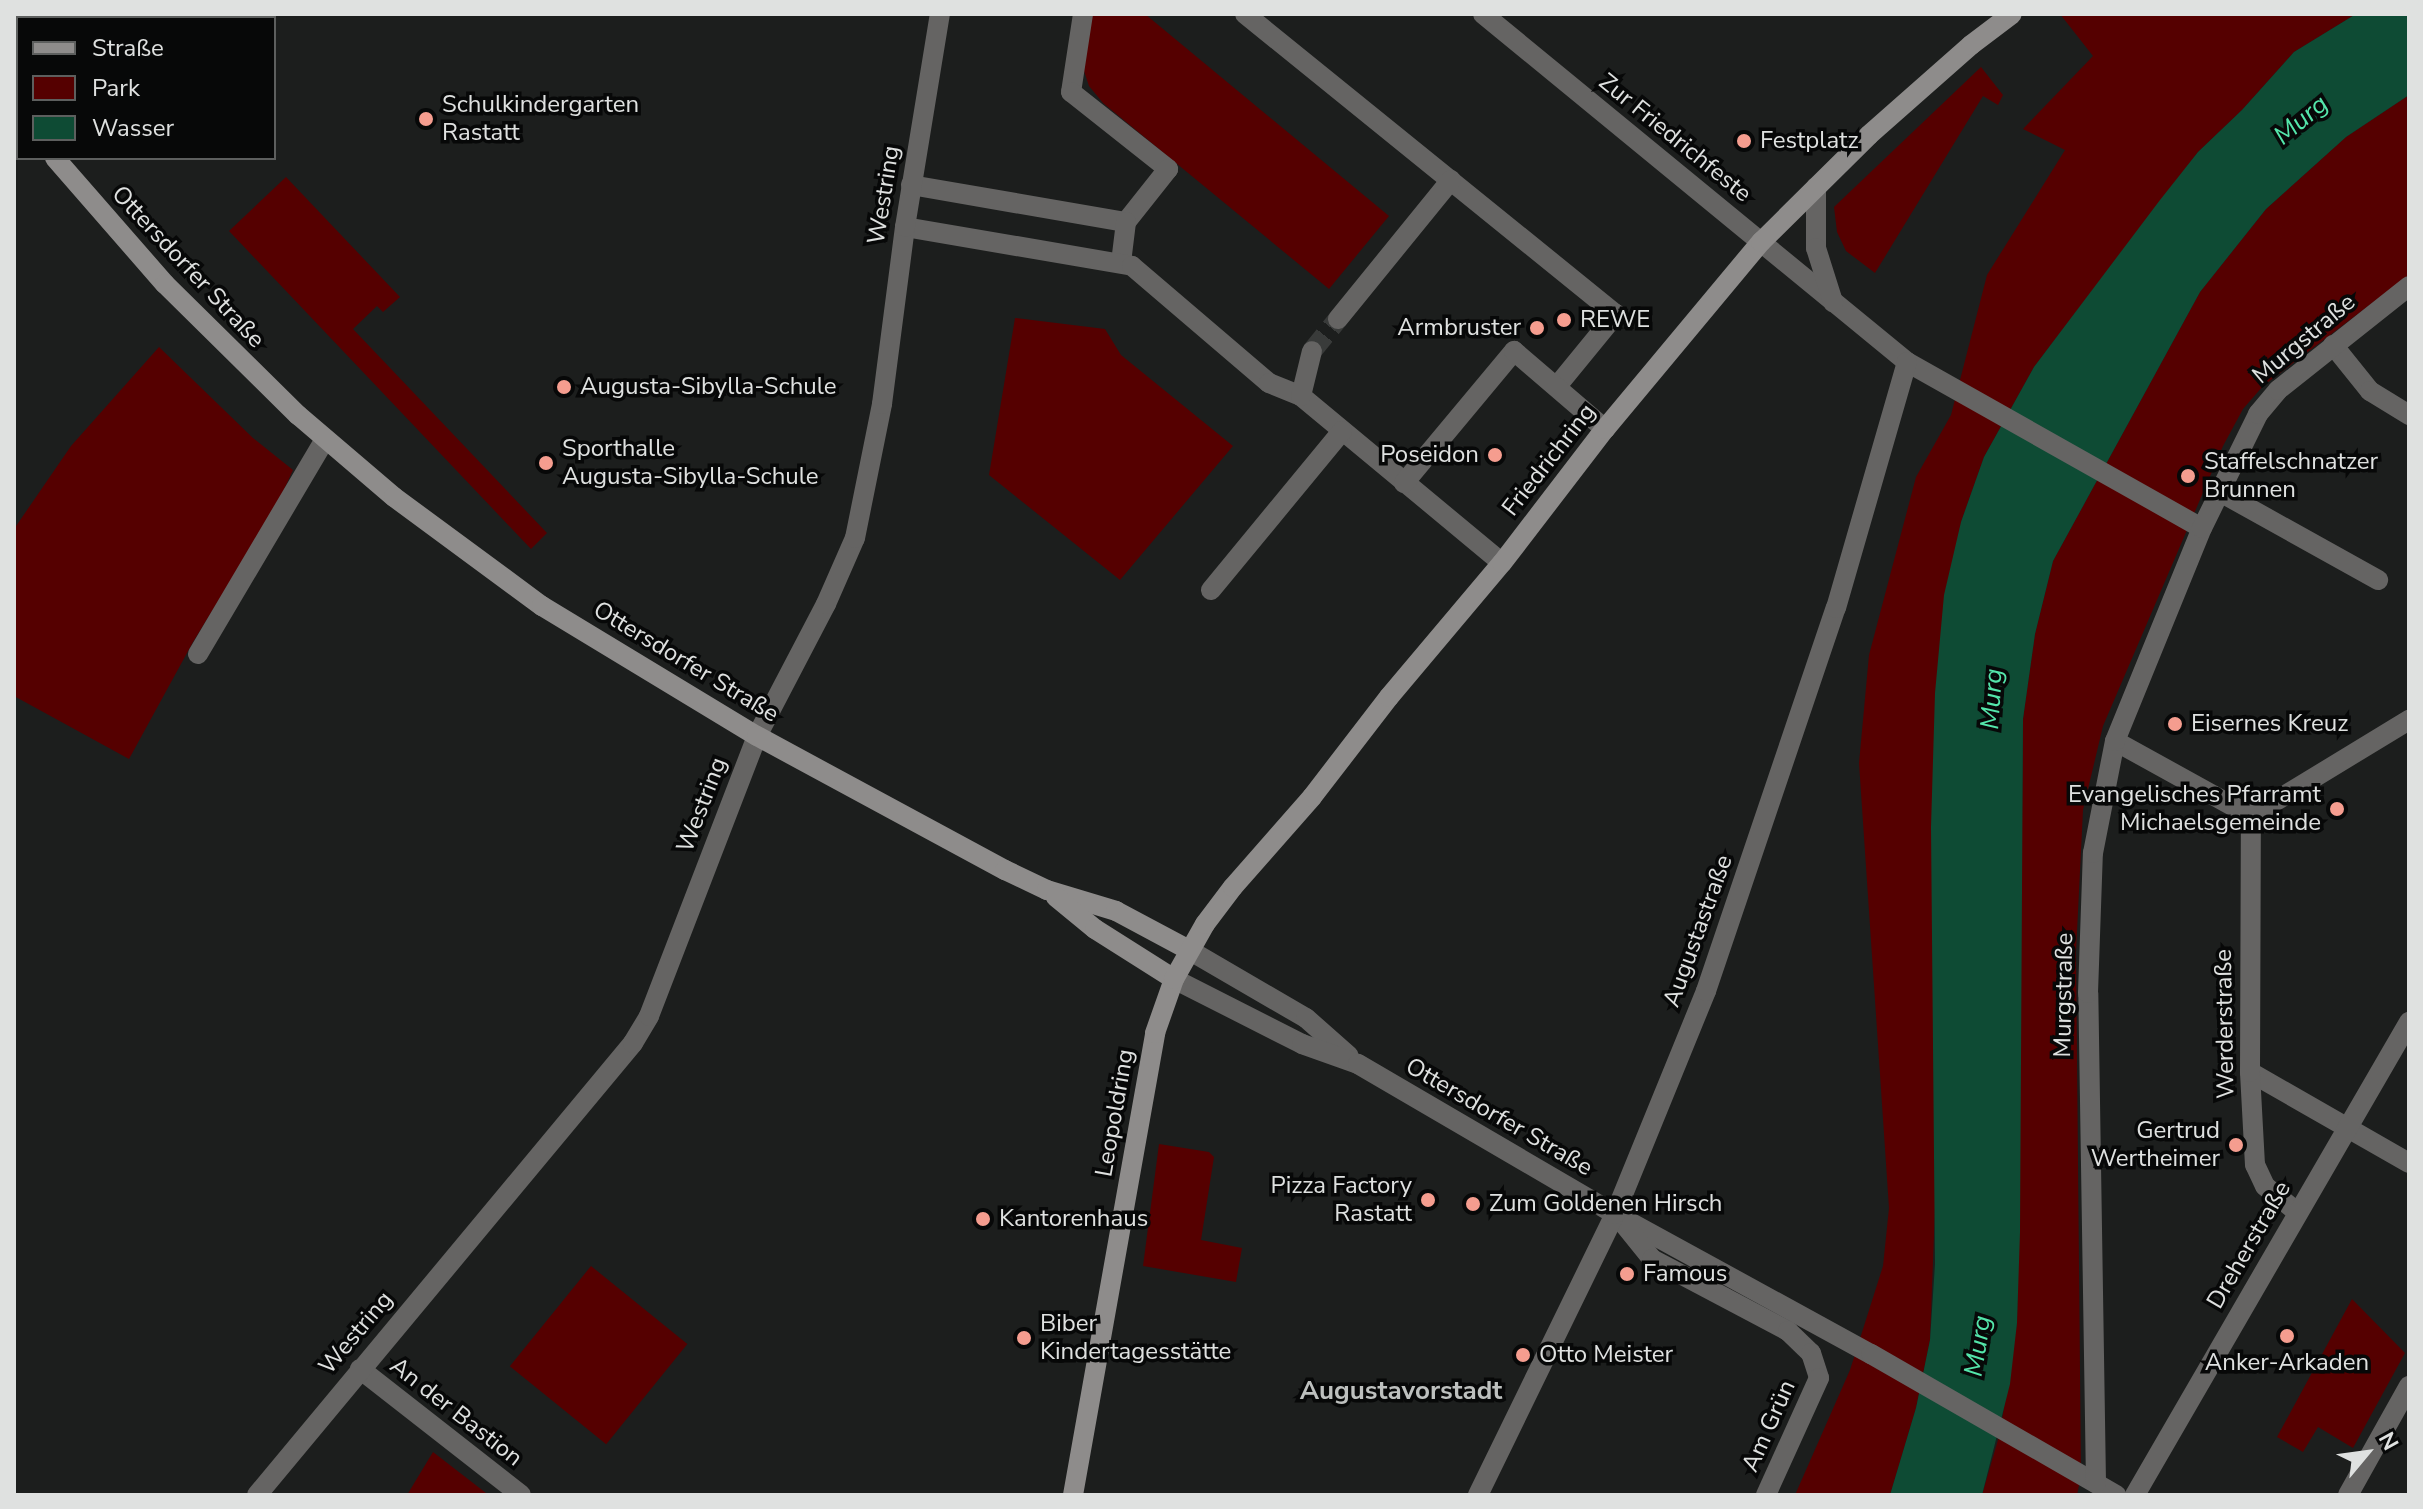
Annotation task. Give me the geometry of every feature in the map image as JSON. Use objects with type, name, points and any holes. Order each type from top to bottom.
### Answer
[{"type":"main road","name":"Friedrichring","points":[[1174,979],[1189,950],[1233,887],[1308,802],[1389,697],[1502,563],[1605,429],[1761,242],[1869,135],[1971,45],[2012,14]]},
{"type":"main road","name":"Ottersdorfer Straße","points":[[57,160],[165,284],[325,439],[471,556],[542,606],[757,736],[1047,890],[1116,911],[1189,950]]},
{"type":"main road","name":"Ottersdorfer Straße","points":[[1047,890],[1095,929],[1174,979]]},
{"type":"main road","name":"Leopoldring","points":[[1073,1495],[1155,1033],[1174,979]]},
{"type":"street","name":"Westring","points":[[257,1495],[633,1043],[649,1016],[757,736],[826,604],[855,538],[882,404],[911,185],[940,14]]},
{"type":"street","points":[[1083,14],[1071,92],[1168,169],[1126,222],[1121,263]]},
{"type":"street","points":[[1245,14],[1616,314],[1557,386]]},
{"type":"street","name":"Zur Friedrichfeste","points":[[1483,14],[1907,362],[2202,528]]},
{"type":"street","points":[[1338,319],[1451,180]]},
{"type":"street","points":[[911,185],[1126,222]]},
{"type":"street","points":[[1816,187],[1816,248],[1833,302]]},
{"type":"street","points":[[905,227],[1132,266],[1269,383],[1301,396],[1502,563]]},
{"type":"street","name":"Murgstraße","points":[[2096,1483],[2088,993],[2093,853],[2115,741],[2202,528],[2258,414],[2278,390],[2409,286]]},
{"type":"street","points":[[2333,345],[2370,391],[2409,415]]},
{"type":"street","points":[[1301,396],[1312,351]]},
{"type":"street","points":[[1404,483],[1514,351],[1605,429]]},
{"type":"street","name":"Augustastraße","points":[[1478,1495],[1615,1214],[1706,991],[1836,608],[1907,362]]},
{"type":"street","points":[[1211,590],[1342,431]]},
{"type":"street","points":[[198,654],[325,439]]},
{"type":"street","points":[[2220,492],[2378,580]]},
{"type":"street","points":[[2115,741],[2251,816],[2409,720]]},
{"type":"street","name":"Werderstraße","points":[[2251,816],[2250,1072],[2258,1177],[2295,1216]]},
{"type":"street","name":"Ottersdorfer Straße","points":[[1189,950],[1306,1018],[1358,1064]]},
{"type":"street","name":"Ottersdorfer Straße","points":[[1174,979],[1302,1044],[1358,1064],[1615,1214],[1871,1354],[2115,1495]]},
{"type":"street","name":"Dreherstraße","points":[[2135,1495],[2409,1022]]},
{"type":"street","points":[[2250,1072],[2409,1163]]},
{"type":"street","name":"Ottersdorfer Straße","points":[[1615,1214],[1652,1259],[1801,1341],[1817,1364],[1819,1378]]},
{"type":"street","name":"An der Bastion","points":[[360,1369],[521,1495]]},
{"type":"street","name":"Am Grün","points":[[1766,1495],[1819,1378]]},
{"type":"street","points":[[2348,1495],[2409,1386]]},
{"type":"green space","points":[[1091,14],[1145,14],[1389,216],[1329,289],[1103,103],[1089,86],[1084,71]]},
{"type":"green space","points":[[2060,14],[2356,14],[2294,52],[2242,110],[2198,152],[2034,367],[1984,457],[1961,522],[1930,1340],[1916,1408],[1890,1495],[1795,1495],[1850,1370],[1883,1266],[1889,1208],[1859,763],[1869,655],[1916,477],[1951,415],[1987,275],[2065,150],[2023,129],[2093,56]]},
{"type":"green space","points":[[1981,67],[2003,95],[1998,105],[1983,96],[1875,273],[1846,251],[1837,232],[1834,207]]},
{"type":"green space","points":[[2409,95],[2409,275],[2263,386],[2243,409],[2223,446],[2103,726],[2083,810],[2076,952],[2081,1476],[2077,1495],[1982,1495],[2000,1433],[2017,1323],[2023,719],[2035,634],[2053,561],[2200,292],[2266,209],[2346,137]]},
{"type":"green space","points":[[286,177],[400,297],[383,312],[377,306],[353,329],[547,533],[531,549],[229,231]]},
{"type":"green space","points":[[1015,318],[1105,329],[1121,355],[1233,446],[1120,580],[989,475]]},
{"type":"green space","points":[[159,347],[253,438],[293,470],[276,507],[193,642],[129,759],[14,696],[14,529],[71,446]]},
{"type":"green space","points":[[1159,1144],[1209,1152],[1214,1157],[1201,1240],[1242,1248],[1236,1282],[1143,1266]]},
{"type":"green space","points":[[591,1266],[687,1344],[606,1444],[510,1366]]},
{"type":"green space","points":[[2352,1299],[2405,1353],[2353,1448],[2318,1427],[2303,1452],[2277,1437]]},
{"type":"green space","points":[[433,1452],[486,1493],[489,1495],[407,1495]]},
{"type":"water","name":"Murg","points":[[2356,14],[2409,14],[2409,95],[2346,137],[2266,209],[2200,292],[2053,561],[2035,634],[2023,719],[2020,1232],[2017,1323],[2010,1384],[1982,1495],[1890,1495],[1916,1408],[1930,1340],[1935,1264],[1931,827],[1935,693],[1944,595],[1961,522],[1984,457],[2034,367],[2160,200],[2198,152],[2242,110],[2294,52]]},
{"type":"tunnel","points":[[1312,351],[1338,319]]},
{"type":"place","name":"Schulkindergarten Rastatt","points":[[426,119]]},
{"type":"place","name":"Festplatz","points":[[1744,141]]},
{"type":"place","name":"REWE","points":[[1564,320]]},
{"type":"place","name":"Armbruster","points":[[1537,328]]},
{"type":"place","name":"Augusta-Sibylla-Schule","points":[[564,387]]},
{"type":"place","name":"Poseidon","points":[[1495,455]]},
{"type":"place","name":"Sporthalle Augusta-Sibylla-Schule","points":[[546,463]]},
{"type":"place","name":"Staffelschnatzer Brunnen","points":[[2188,476]]},
{"type":"place","name":"Eisernes Kreuz","points":[[2175,724]]},
{"type":"place","name":"Evangelisches Pfarramt Michaelsgemeinde","points":[[2337,809]]},
{"type":"place","name":"Gertrud Wertheimer","points":[[2236,1145]]},
{"type":"place","name":"Pizza Factory Rastatt","points":[[1428,1200]]},
{"type":"place","name":"Zum Goldenen Hirsch","points":[[1473,1204]]},
{"type":"place","name":"Kantorenhaus","points":[[983,1219]]},
{"type":"place","name":"Famous","points":[[1627,1274]]},
{"type":"place","name":"Anker-Arkaden","points":[[2287,1336]]},
{"type":"place","name":"Biber Kindertagesstätte","points":[[1024,1338]]},
{"type":"place","name":"Otto Meister","points":[[1523,1355]]},
{"type":"district","name":"Augustavorstadt","points":[[1401,1391]]}]
